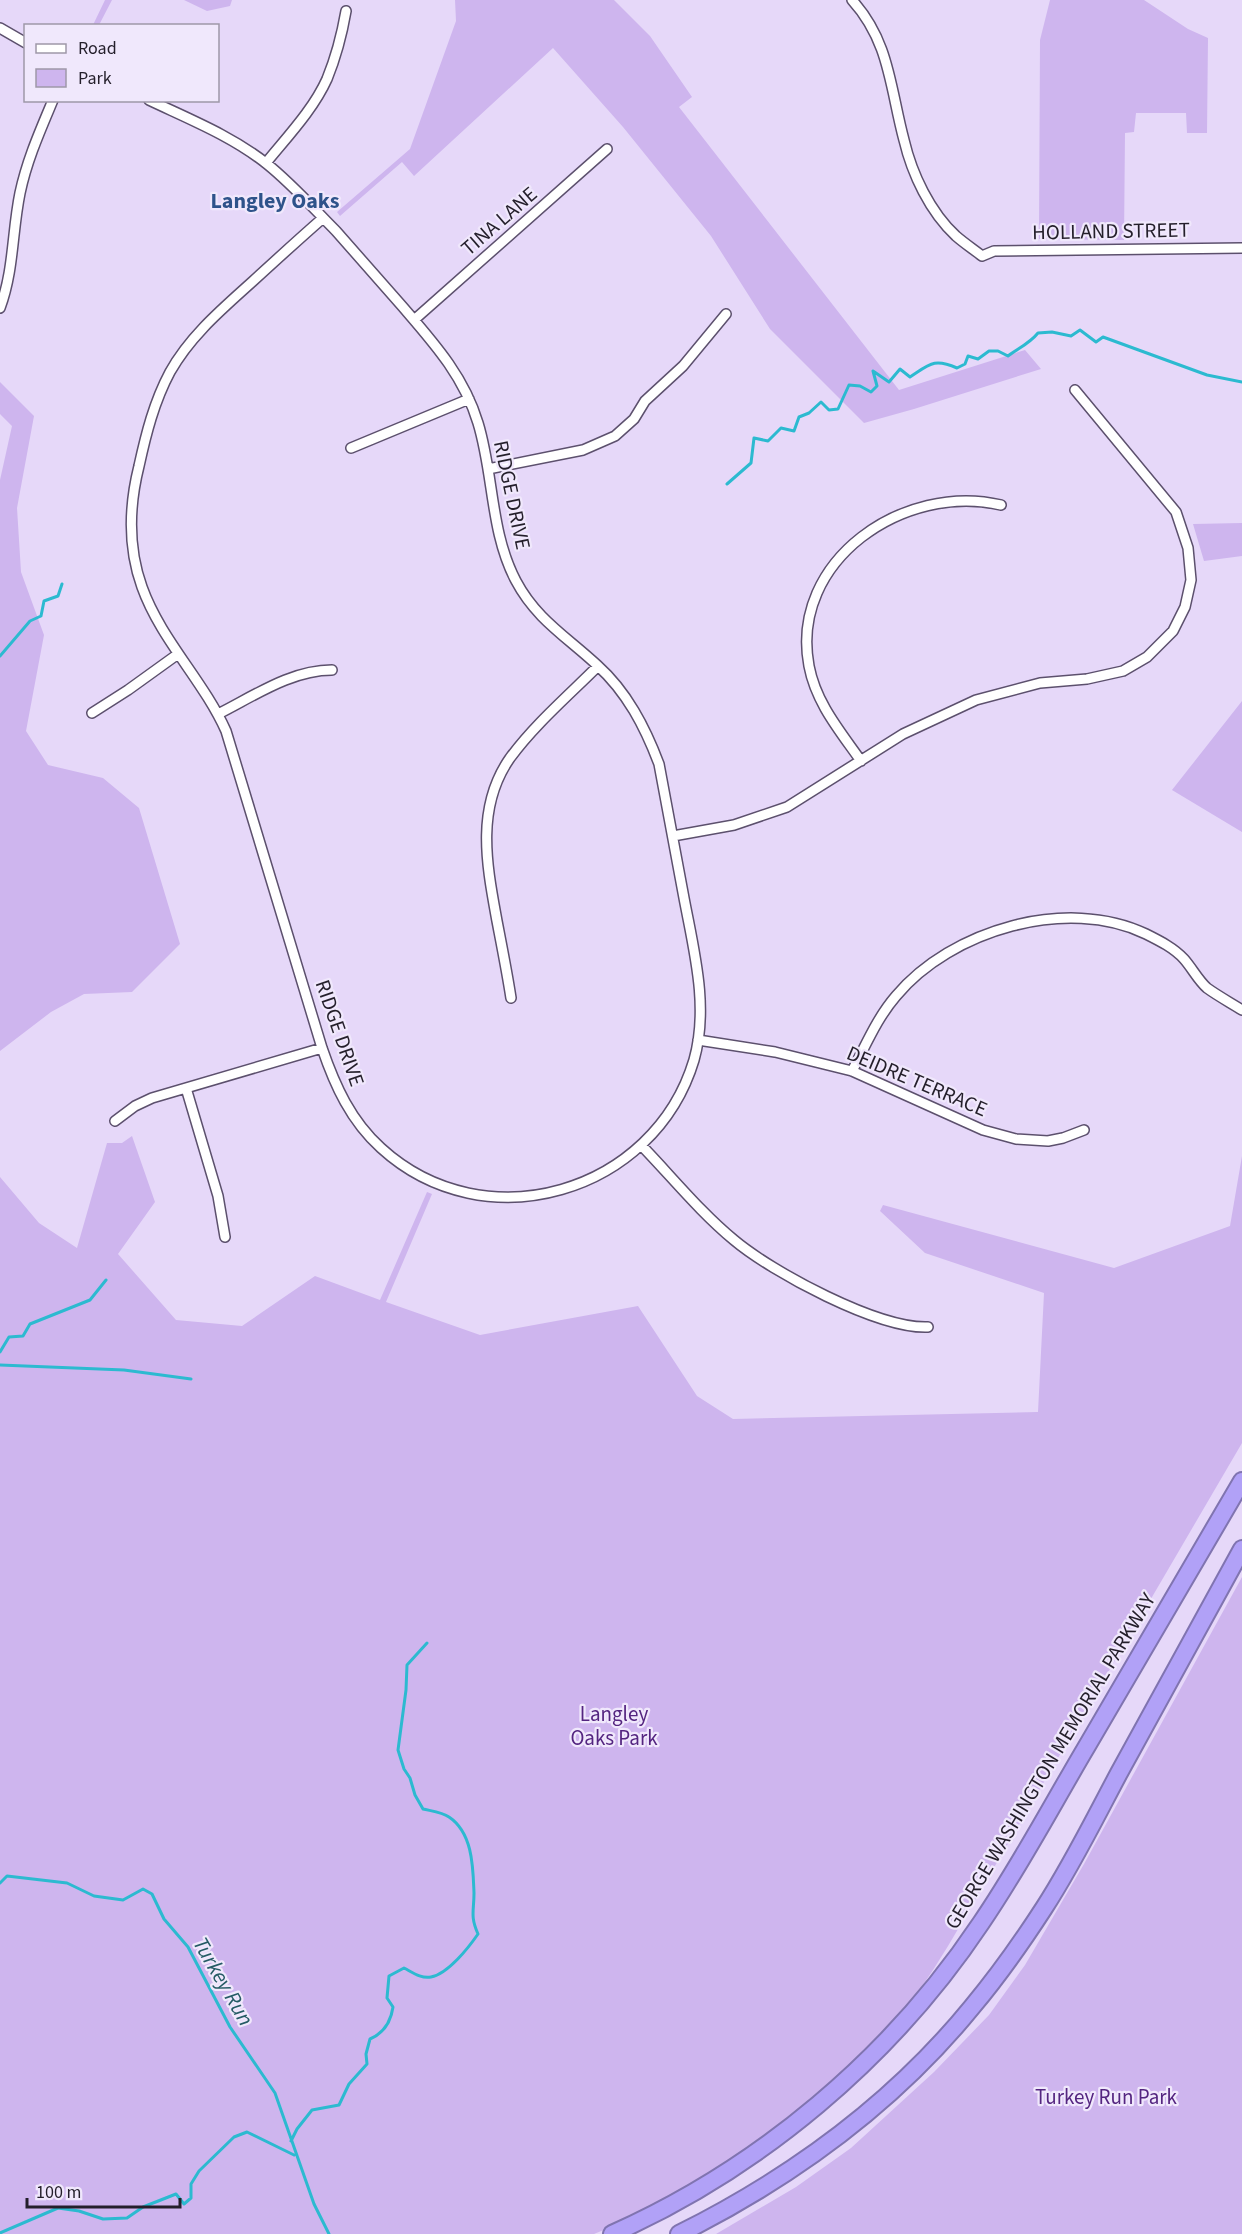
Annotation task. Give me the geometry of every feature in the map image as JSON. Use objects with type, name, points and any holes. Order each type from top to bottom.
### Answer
[{"type":"highway","name":"GEORGE WASHINGTON MEMORIAL PARKWAY","points":[[612,2234],[675,2203],[716,2179],[779,2135],[861,2066],[922,2001],[957,1958],[1003,1889],[1242,1481]]},
{"type":"highway","points":[[679,2234],[762,2188],[845,2130],[899,2085],[970,2009],[1004,1966],[1059,1882],[1242,1549]]},
{"type":"street","name":"HOLLAND STREET","points":[[852,0],[874,29],[884,53],[904,140],[919,182],[930,202],[950,228],[982,256],[994,250],[1242,248]]},
{"type":"street","points":[[266,163],[299,122],[326,81],[341,38],[346,11]]},
{"type":"street","points":[[0,28],[24,42]]},
{"type":"street","points":[[0,308],[11,268],[24,173],[52,102]]},
{"type":"street","name":"RIDGE DRIVE","points":[[153,102],[232,141],[266,163],[323,218],[450,363],[469,399],[484,443],[499,535],[516,580],[540,616],[598,666],[628,700],[651,741],[659,764],[700,985],[698,1040],[678,1099],[666,1117],[641,1145],[617,1165],[561,1190],[518,1197],[495,1197],[450,1188],[409,1169],[381,1148],[353,1116],[342,1097],[322,1048],[226,731],[218,714],[149,605],[138,575],[131,538],[131,514],[137,474],[152,414],[171,370],[197,334],[231,300],[323,218]]},
{"type":"street","name":"TINA LANE","points":[[414,320],[607,149]]},
{"type":"street","points":[[488,468],[583,450],[615,436],[634,419],[645,401],[683,366],[726,314]]},
{"type":"street","points":[[673,837],[719,828],[774,813],[807,795],[903,734],[976,700],[1040,683],[1113,674],[1137,664],[1173,631],[1185,608],[1190,589],[1190,561],[1176,512],[1075,390]]},
{"type":"street","points":[[351,448],[469,399]]},
{"type":"street","points":[[861,761],[820,700],[809,666],[807,639],[809,620],[817,592],[826,575],[844,550],[879,524],[921,508],[952,501],[985,501],[1001,505]]},
{"type":"street","points":[[92,713],[178,654]]},
{"type":"street","points":[[511,998],[486,858],[487,824],[493,796],[502,772],[511,758],[533,731],[598,666]]},
{"type":"street","points":[[218,714],[299,675],[319,670],[332,670]]},
{"type":"street","points":[[852,1071],[884,1011],[912,979],[931,963],[952,950],[991,932],[1045,920],[1092,920],[1126,926],[1145,934],[1175,950],[1205,987],[1242,1010]]},
{"type":"street","name":"DEIDRE TERRACE","points":[[698,1040],[810,1059],[852,1071],[983,1130],[1016,1139],[1048,1141],[1084,1130]]},
{"type":"street","points":[[115,1121],[135,1106],[152,1098],[322,1048]]},
{"type":"street","points":[[186,1088],[218,1196],[225,1237]]},
{"type":"street","points":[[641,1145],[709,1217],[753,1255],[842,1303],[901,1325],[928,1327]]},
{"type":"green space","points":[[105,0],[112,0],[100,24],[93,24]]},
{"type":"green space","points":[[184,0],[232,0],[230,6],[207,11]]},
{"type":"green space","points":[[455,0],[614,0],[650,36],[692,97],[679,107],[899,390],[1025,350],[1041,369],[864,423],[770,329],[711,236],[623,127],[553,48],[414,176],[402,162],[340,216],[337,212],[410,149],[456,21]]},
{"type":"green space","points":[[1050,0],[1144,0],[1188,29],[1208,38],[1207,133],[1187,133],[1186,113],[1136,113],[1134,132],[1125,133],[1124,240],[1039,239],[1040,40]]},
{"type":"green space","points":[[0,382],[34,416],[17,508],[21,572],[44,635],[26,731],[48,765],[103,778],[139,808],[180,944],[132,992],[84,994],[51,1012],[0,1051],[0,480],[12,426],[0,414]]},
{"type":"green space","points":[[1242,523],[1242,556],[1204,561],[1193,524]]},
{"type":"green space","points":[[1242,701],[1242,832],[1172,790]]},
{"type":"green space","name":"Langley Oaks Park","points":[[132,1136],[155,1202],[118,1254],[176,1320],[242,1326],[315,1276],[380,1300],[427,1192],[432,1194],[386,1302],[480,1335],[638,1306],[697,1396],[733,1419],[1038,1412],[1044,1293],[925,1253],[880,1211],[883,1205],[1114,1268],[1230,1226],[1242,1156],[1242,1443],[954,1936],[903,2012],[835,2079],[772,2132],[704,2179],[632,2218],[594,2234],[0,2234],[0,1177],[39,1223],[77,1248],[107,1143],[122,1143]]},
{"type":"green space","name":"Turkey Run Park","points":[[1242,1577],[1242,2234],[716,2234],[796,2187],[851,2148],[934,2072],[989,2015],[1025,1965],[1084,1864]]},
{"type":"waterway","points":[[727,484],[751,463],[754,438],[768,441],[781,428],[794,431],[799,417],[809,413],[821,402],[829,410],[838,409],[849,385],[860,386],[871,392],[877,386],[873,371],[889,382],[900,369],[910,377],[937,363],[957,368],[965,364],[968,356],[978,359],[989,351],[998,351],[1008,356],[1028,343],[1038,333],[1052,332],[1071,336],[1080,330],[1096,342],[1103,337],[1207,375],[1242,382]]},
{"type":"waterway","points":[[0,656],[30,621],[41,616],[44,601],[58,596],[62,584]]},
{"type":"waterway","points":[[0,1352],[9,1337],[23,1336],[30,1324],[90,1300],[106,1280]]},
{"type":"waterway","points":[[0,1365],[124,1370],[191,1379]]},
{"type":"waterway","points":[[291,2141],[312,2110],[339,2105],[349,2084],[367,2064],[366,2054],[370,2039],[383,2030],[392,2012],[393,2007],[387,1998],[389,1976],[404,1968],[424,1977],[438,1975],[457,1959],[478,1934],[473,1918],[473,1873],[467,1841],[463,1832],[449,1817],[423,1809],[415,1795],[398,1750],[407,1665],[427,1643]]},
{"type":"waterway","name":"Turkey Run","points":[[0,1883],[7,1876],[67,1883],[94,1896],[123,1900],[143,1889],[152,1894],[164,1919],[188,1947],[230,2027],[275,2093],[314,2204],[329,2234]]},
{"type":"waterway","points":[[0,2233],[58,2208],[79,2211],[103,2219],[127,2218],[143,2207],[176,2194],[184,2204],[191,2198],[191,2184],[199,2171],[234,2137],[247,2132],[294,2155]]},
{"type":"district","name":"Langley Oaks","points":[[275,200]]}]
